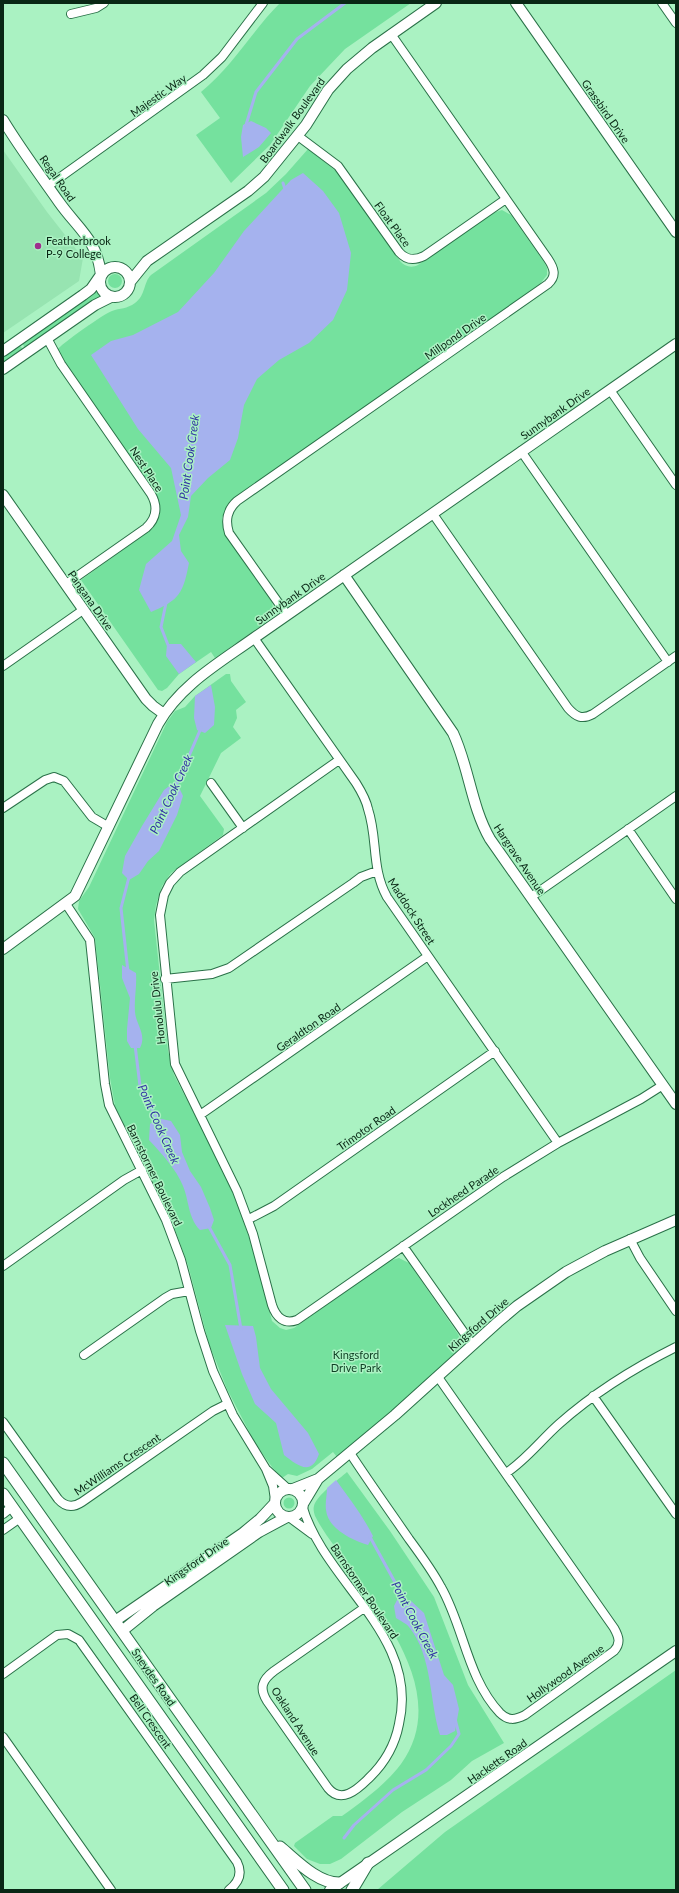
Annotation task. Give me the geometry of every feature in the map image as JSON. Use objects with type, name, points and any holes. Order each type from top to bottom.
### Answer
[{"type":"main road","name":"Sneydes Road","points":[[3,1463],[305,1890]]},
{"type":"main road","name":"Sneydes Road","points":[[3,1494],[276,1885],[284,1890]]},
{"type":"main road","points":[[12,1507],[30,1502]]},
{"type":"main road","points":[[20,1518],[30,1502]]},
{"type":"main road","points":[[104,1637],[118,1626]]},
{"type":"main road","points":[[268,1838],[320,1878],[331,1883],[339,1883]]},
{"type":"main road","points":[[352,1890],[368,1863]]},
{"type":"street","points":[[71,14],[96,8],[104,3]]},
{"type":"street","name":"Boardwalk Boulevard","points":[[130,282],[146,261],[248,191],[264,177],[298,136],[328,90],[337,79],[358,59],[436,3]]},
{"type":"street","name":"Grassbird Drive","points":[[516,3],[676,232]]},
{"type":"street","points":[[662,3],[676,23]]},
{"type":"street","name":"Majestic Way","points":[[48,186],[199,79],[222,57],[260,4]]},
{"type":"street","name":"Millpond Drive","points":[[286,615],[229,533],[227,520],[228,512],[237,501],[550,282],[554,274],[552,264],[391,34]]},
{"type":"street","name":"Regal Road","points":[[3,120],[48,186],[95,249],[118,266]]},
{"type":"street","name":"Float Place","points":[[298,136],[338,166],[396,248],[407,258],[416,259],[424,256],[506,199]]},
{"type":"street","name":"Regal Road","points":[[95,249],[100,264],[101,276]]},
{"type":"street","name":"Boardwalk Boulevard","points":[[118,266],[146,261]]},
{"type":"street","points":[[3,351],[91,289],[107,268],[118,266],[127,272],[130,282],[128,291],[95,305],[3,369]]},
{"type":"street","points":[[101,276],[100,286],[103,291],[111,297]]},
{"type":"street","name":"Nest Place","points":[[44,340],[151,494],[156,506],[154,517],[150,525],[66,584]]},
{"type":"street","name":"Sunnybank Drive","points":[[3,949],[75,896],[81,887],[164,714],[181,693],[195,681],[286,615],[676,344]]},
{"type":"street","points":[[610,390],[676,485]]},
{"type":"street","points":[[522,451],[668,662]]},
{"type":"street","name":"Pangana Drive","points":[[3,495],[146,699],[164,714]]},
{"type":"street","points":[[433,514],[568,708],[577,717],[582,718],[593,714],[676,656]]},
{"type":"street","name":"Hargrave Avenue","points":[[344,575],[453,733],[462,756],[480,820],[490,839],[676,1104]]},
{"type":"street","points":[[3,666],[84,610]]},
{"type":"street","name":"Maddock Street","points":[[254,638],[361,792],[369,809],[377,871],[387,897],[558,1143]]},
{"type":"street","name":"Honolulu Drive","points":[[281,1319],[274,1312],[249,1219],[230,1175],[174,1064],[160,915],[162,901],[167,888],[174,878],[190,864],[339,760]]},
{"type":"street","points":[[3,808],[45,780],[54,777],[64,781],[92,817],[109,827]]},
{"type":"street","points":[[211,782],[242,828]]},
{"type":"street","points":[[531,897],[676,796]]},
{"type":"street","points":[[628,829],[676,899]]},
{"type":"street","points":[[165,979],[212,974],[229,968],[357,880],[377,871]]},
{"type":"street","name":"Barnstormer Boulevard","points":[[66,904],[90,940],[105,1084],[109,1104],[172,1233],[206,1350],[227,1404],[266,1469],[273,1486],[275,1502]]},
{"type":"street","name":"Geraldton Road","points":[[200,1115],[428,956]]},
{"type":"street","name":"Trimotor Road","points":[[249,1219],[274,1206],[495,1051]]},
{"type":"street","name":"Lockheed Parade","points":[[281,1319],[290,1322],[297,1320],[503,1177],[558,1143],[641,1099],[663,1085]]},
{"type":"street","points":[[3,1266],[124,1180],[142,1170]]},
{"type":"street","name":"Kingsford Drive","points":[[291,1489],[318,1479],[350,1454],[438,1377],[472,1344],[502,1318],[553,1281],[599,1254],[676,1220]]},
{"type":"street","points":[[630,1239],[640,1258],[676,1311]]},
{"type":"street","points":[[403,1246],[472,1344]]},
{"type":"street","points":[[84,1355],[165,1298],[172,1294],[189,1291]]},
{"type":"street","points":[[506,1473],[523,1460],[559,1424],[593,1396],[636,1368],[676,1347]]},
{"type":"street","name":"Hollywood Avenue","points":[[350,1454],[438,1581],[453,1611],[467,1654],[477,1677],[498,1710],[505,1717],[512,1719],[524,1715],[610,1655],[617,1648],[619,1642],[614,1628],[438,1377]]},
{"type":"street","points":[[593,1396],[676,1514]]},
{"type":"street","name":"McWilliams Crescent","points":[[3,1422],[58,1499],[63,1504],[73,1506],[82,1502],[213,1411],[227,1404]]},
{"type":"street","name":"Barnstormer Boulevard","points":[[266,1469],[291,1489]]},
{"type":"street","name":"Kingsford Drive","points":[[302,1505],[318,1479]]},
{"type":"street","points":[[291,1489],[300,1494],[302,1505],[298,1513],[288,1516],[280,1513],[275,1502],[280,1492],[291,1489]]},
{"type":"street","name":"Kingsford Drive","points":[[118,1626],[248,1529],[275,1502]]},
{"type":"street","name":"Barnstormer Boulevard","points":[[302,1505],[313,1535],[388,1644],[396,1662],[403,1690],[402,1710],[395,1739],[387,1756],[377,1770],[353,1792],[344,1795],[334,1794]]},
{"type":"street","points":[[3,1514],[12,1507]]},
{"type":"street","name":"Barnstormer Boulevard","points":[[288,1516],[313,1535]]},
{"type":"street","name":"Kingsford Drive","points":[[118,1626],[153,1606],[259,1532],[288,1516]]},
{"type":"street","points":[[3,1530],[20,1518]]},
{"type":"street","name":"Oakland Avenue","points":[[334,1794],[328,1788],[268,1701],[263,1692],[263,1684],[265,1678],[274,1671],[364,1608]]},
{"type":"street","name":"Bell Crescent","points":[[3,1674],[57,1635],[68,1634],[79,1640],[237,1862],[240,1869],[239,1877],[236,1884],[229,1890]]},
{"type":"street","name":"Hacketts Road","points":[[330,1890],[676,1651]]},
{"type":"street","points":[[3,1737],[112,1890]]},
{"type":"shaded area","name":"Featherbrook P-9 College","points":[[3,150],[47,212],[83,258],[79,281],[3,333]]},
{"type":"green space","points":[[280,3],[411,3],[345,49],[310,86],[270,145],[231,183],[196,135],[220,118],[201,92],[233,60],[260,25]]},
{"type":"green space","points":[[308,149],[336,171],[404,265],[411,267],[418,265],[493,213],[502,210],[511,215],[544,262],[547,268],[547,275],[540,284],[228,504],[222,518],[224,533],[272,602],[274,613],[265,623],[215,658],[211,652],[179,674],[167,688],[162,691],[158,690],[81,580],[153,528],[160,514],[159,500],[57,350],[74,336],[108,313],[129,306],[139,300],[148,278],[151,275],[266,193],[286,174]]},
{"type":"green space","points":[[115,274],[120,276],[122,281],[120,286],[115,288],[110,286],[108,281],[110,276]]},
{"type":"green space","points":[[96,289],[101,297],[25,348],[22,343]]},
{"type":"green space","points":[[19,345],[23,349],[3,365],[3,354]]},
{"type":"green space","name":"Kingsford Drive Park","points":[[226,674],[230,674],[231,681],[246,702],[236,710],[237,718],[233,727],[241,738],[221,753],[200,796],[224,829],[223,835],[171,873],[162,886],[156,905],[154,920],[168,1051],[174,1075],[221,1166],[238,1205],[256,1258],[272,1321],[280,1328],[286,1330],[294,1328],[389,1261],[399,1258],[409,1263],[458,1334],[461,1342],[455,1353],[393,1410],[337,1457],[333,1452],[312,1469],[297,1476],[288,1474],[282,1478],[255,1443],[227,1389],[209,1344],[188,1265],[170,1216],[115,1106],[110,1078],[95,938],[78,909],[79,901],[89,887],[167,722],[175,711],[185,707],[195,696]]},
{"type":"green space","points":[[347,1472],[390,1531],[434,1597],[468,1685],[504,1743],[472,1761],[451,1780],[402,1812],[341,1859],[330,1864],[320,1864],[307,1859],[294,1846],[295,1843],[333,1816],[342,1816],[381,1786],[395,1772],[401,1764],[414,1739],[418,1713],[416,1686],[407,1660],[395,1635],[315,1515],[314,1506],[319,1497]]},
{"type":"green space","points":[[289,1497],[293,1499],[295,1503],[293,1507],[289,1509],[285,1507],[283,1503],[285,1499]]},
{"type":"green space","points":[[676,1670],[676,1890],[377,1890],[445,1832]]},
{"type":"water","points":[[251,121],[266,128],[271,133],[259,147],[243,157],[241,137],[243,125]]},
{"type":"water","points":[[303,173],[323,191],[339,213],[351,253],[347,290],[333,320],[309,343],[279,360],[257,379],[244,405],[238,438],[230,460],[208,478],[191,496],[188,517],[179,535],[181,551],[189,563],[182,589],[179,594],[168,604],[151,612],[139,590],[146,564],[172,541],[181,515],[171,468],[138,429],[91,355],[111,341],[133,335],[178,312],[214,273],[244,231],[291,180]]},
{"type":"water","points":[[167,644],[181,644],[196,662],[179,674],[166,656]]},
{"type":"water","points":[[211,685],[215,707],[214,725],[205,733],[197,730],[194,718],[195,696]]},
{"type":"water","points":[[176,781],[183,796],[177,815],[159,851],[148,861],[139,874],[129,880],[122,873],[125,856],[164,790]]},
{"type":"water","points":[[122,965],[136,973],[135,1012],[142,1034],[142,1043],[140,1048],[131,1048],[127,1041],[130,998],[122,978]]},
{"type":"water","points":[[157,1118],[171,1121],[180,1135],[182,1152],[190,1171],[201,1187],[214,1220],[211,1228],[200,1230],[196,1225],[191,1214],[185,1191],[177,1174],[149,1140],[150,1124]]},
{"type":"water","points":[[225,1325],[253,1326],[260,1368],[271,1389],[308,1433],[319,1454],[316,1461],[312,1465],[303,1467],[284,1455],[276,1423],[255,1404],[242,1374]]},
{"type":"water","points":[[336,1480],[360,1514],[373,1536],[368,1545],[342,1533],[331,1523],[328,1517],[326,1510],[327,1488]]},
{"type":"water","points":[[397,1600],[411,1601],[424,1613],[444,1675],[453,1685],[459,1709],[455,1731],[447,1735],[440,1735],[436,1722],[426,1665],[417,1639],[405,1623],[396,1618],[394,1606]]},
{"type":"waterway","name":"Point Cook Creek","points":[[247,127],[246,125],[256,92],[297,39],[345,3]]},
{"type":"waterway","name":"Point Cook Creek","points":[[283,183],[285,189]]},
{"type":"waterway","name":"Point Cook Creek","points":[[166,603],[161,627],[168,645]]},
{"type":"waterway","name":"Point Cook Creek","points":[[176,786],[201,728]]},
{"type":"waterway","name":"Point Cook Creek","points":[[128,972],[121,908],[129,877]]},
{"type":"waterway","name":"Point Cook Creek","points":[[135,1045],[140,1086],[158,1121]]},
{"type":"waterway","name":"Point Cook Creek","points":[[208,1225],[230,1265],[241,1329]]},
{"type":"waterway","name":"Point Cook Creek","points":[[370,1537],[407,1604]]},
{"type":"waterway","name":"Point Cook Creek","points":[[344,1838],[354,1825],[393,1790],[426,1770],[451,1746],[459,1734],[455,1719]]},
{"type":"place","name":"Featherbrook P-9 College","points":[[38,246]]}]
